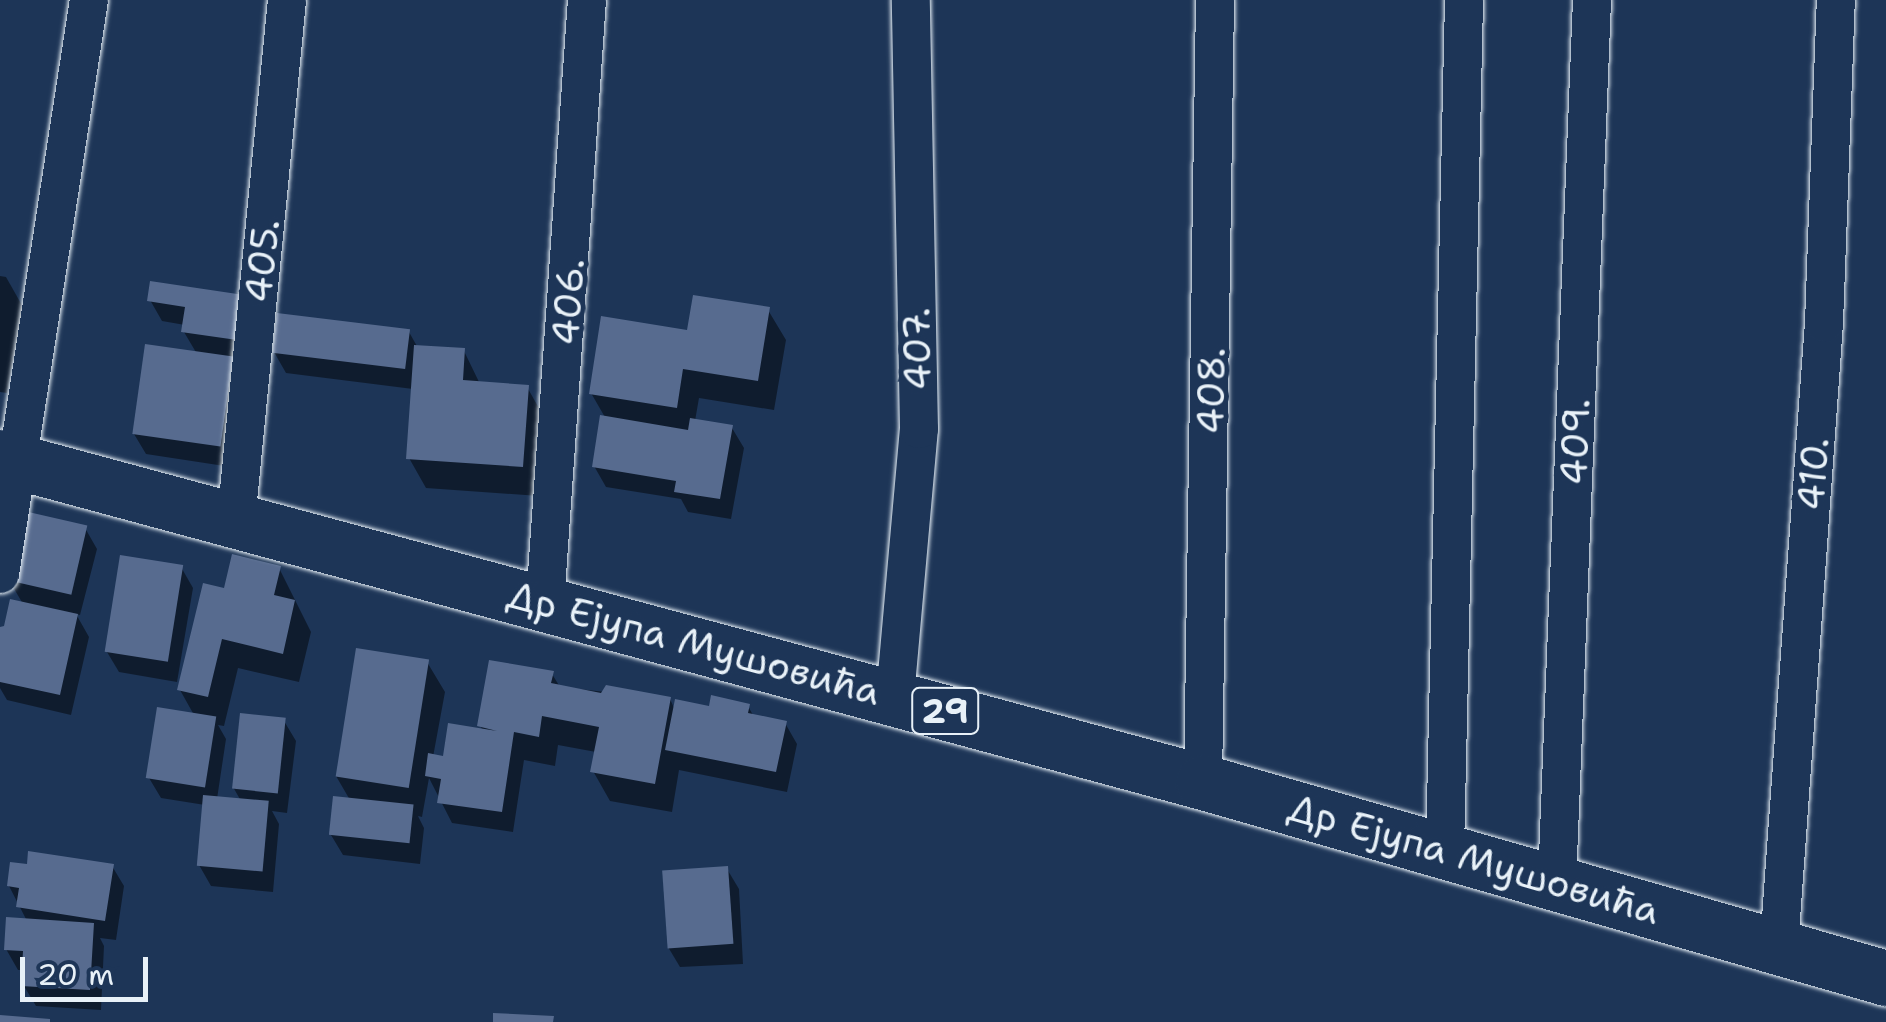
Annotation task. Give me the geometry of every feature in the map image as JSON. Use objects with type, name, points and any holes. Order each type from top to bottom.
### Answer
[{"type":"main road","name":"Др Ејупа Мушовића","points":[[10,460],[1204,782],[1886,978]]},
{"type":"street","points":[[0,574],[10,460],[89,0]]},
{"type":"street","name":"405.","points":[[236,521],[287,0]]},
{"type":"street","name":"406.","points":[[546,603],[586,0]]},
{"type":"street","name":"407.","points":[[895,697],[919,429],[911,0]]},
{"type":"street","name":"408.","points":[[1204,782],[1215,0]]},
{"type":"street","points":[[1446,851],[1464,0]]},
{"type":"street","name":"409.","points":[[1558,883],[1592,0]]},
{"type":"street","name":"410.","points":[[1780,946],[1824,323],[1836,0]]},
{"type":"building","points":[[150,281],[244,295],[237,340],[181,332],[185,307],[147,301]]},
{"type":"building","points":[[693,295],[770,307],[758,381],[683,369],[677,408],[589,394],[601,316],[687,330]]},
{"type":"building","points":[[277,313],[410,329],[405,369],[272,353]]},
{"type":"building","points":[[145,344],[233,356],[220,447],[132,434]]},
{"type":"building","points":[[414,345],[465,348],[463,380],[529,385],[523,467],[406,459]]},
{"type":"building","points":[[600,415],[688,430],[690,418],[733,425],[720,499],[674,492],[676,481],[592,467]]},
{"type":"building","points":[[24,511],[87,526],[71,595],[8,580]]},
{"type":"building","points":[[232,554],[281,566],[274,595],[295,600],[283,654],[222,639],[208,697],[177,690],[203,583],[224,588]]},
{"type":"building","points":[[120,555],[183,565],[168,662],[105,652]]},
{"type":"building","points":[[10,599],[78,614],[60,695],[0,682],[0,627],[4,626]]},
{"type":"building","points":[[356,648],[429,660],[409,788],[336,776]]},
{"type":"building","points":[[489,660],[554,671],[551,683],[601,693],[606,685],[671,697],[655,784],[590,772],[599,727],[542,716],[539,737],[514,732],[502,812],[437,803],[441,779],[425,776],[428,753],[443,756],[448,723],[497,731],[477,726]]},
{"type":"building","points":[[711,695],[750,704],[748,713],[787,721],[776,772],[665,750],[675,699],[709,706]]},
{"type":"building","points":[[157,707],[216,716],[205,787],[146,778]]},
{"type":"building","points":[[240,713],[286,718],[278,793],[232,789]]},
{"type":"building","points":[[203,795],[269,801],[263,871],[197,866]]},
{"type":"building","points":[[333,796],[414,804],[409,843],[329,835]]},
{"type":"building","points":[[28,851],[114,864],[105,921],[16,907],[19,888],[7,886],[10,862],[27,864]]},
{"type":"building","points":[[728,866],[733,944],[668,948],[662,871]]},
{"type":"building","points":[[6,917],[94,923],[90,990],[21,986],[23,951],[4,950]]},
{"type":"building","points":[[493,1013],[554,1016],[553,1022],[493,1022]]},
{"type":"building","points":[[0,1015],[50,1019],[50,1022],[0,1022]]}]
